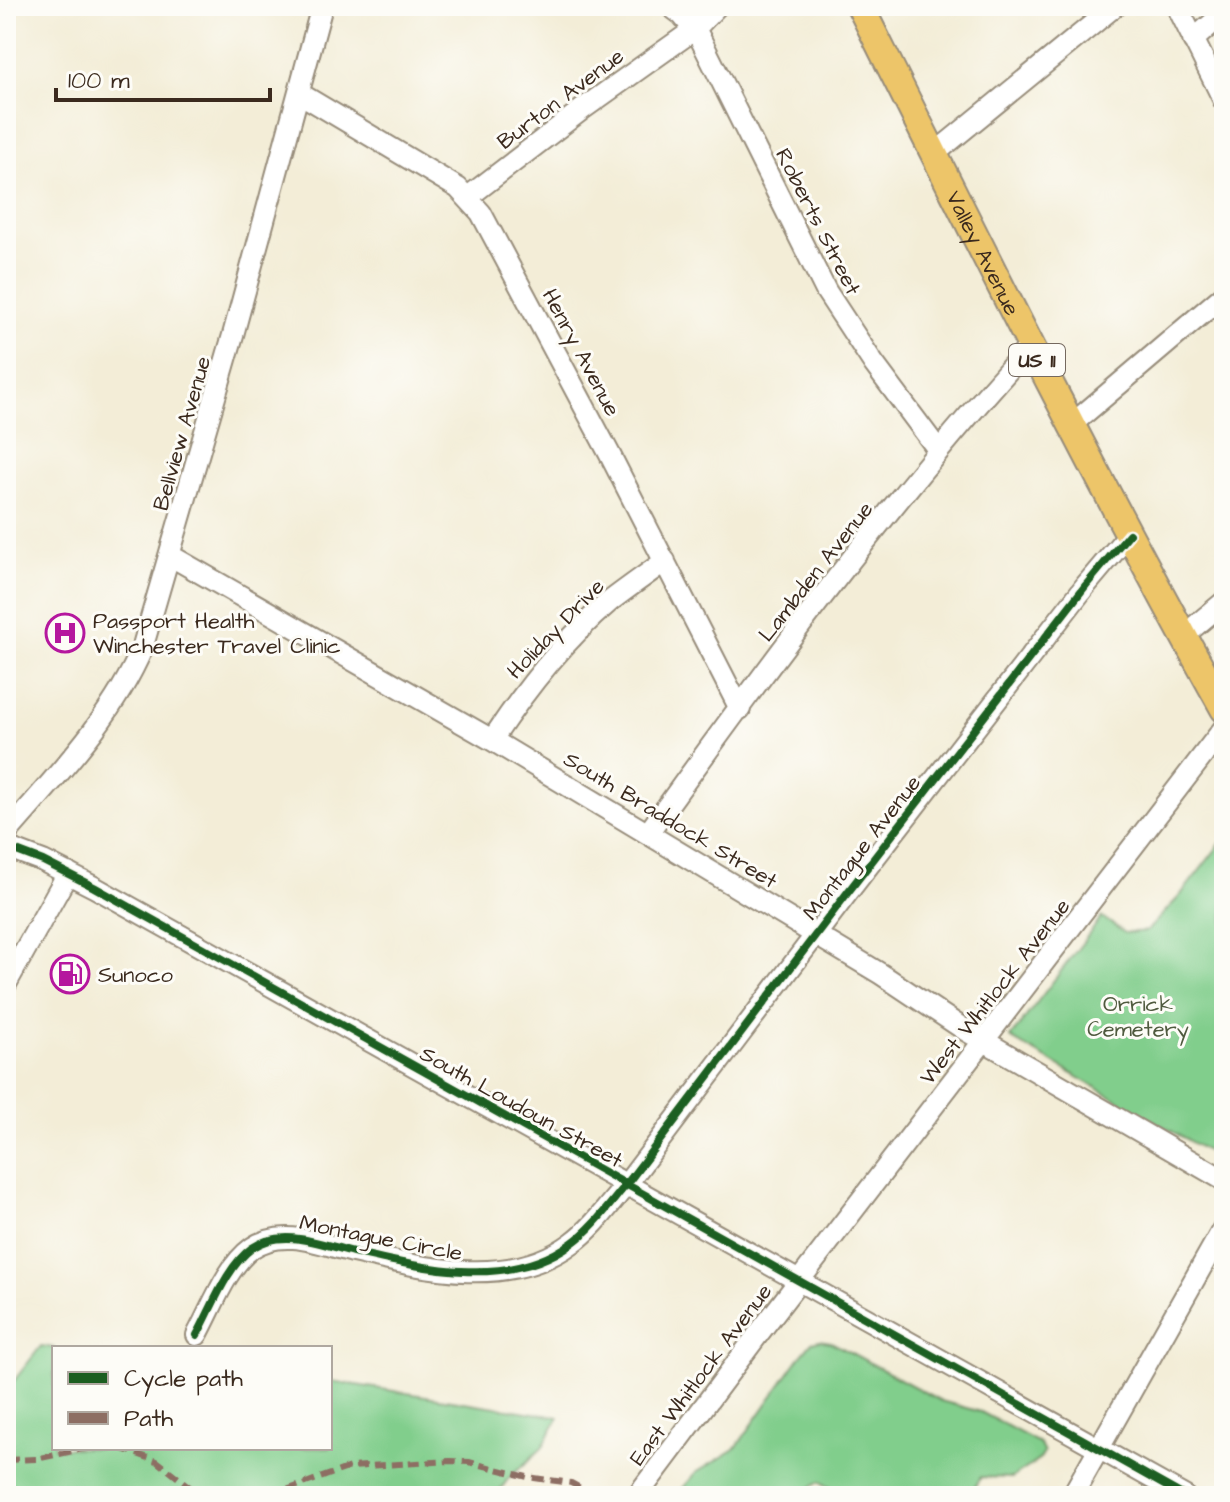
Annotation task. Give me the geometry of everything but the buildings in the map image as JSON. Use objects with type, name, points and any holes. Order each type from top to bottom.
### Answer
[{"type":"main road","name":"Valley Avenue","points":[[860,6],[1030,346],[1224,709]]},
{"type":"street","name":"Bellview Avenue","points":[[6,834],[80,747],[126,683],[144,644],[322,6]]},
{"type":"street","name":"Roberts Street","points":[[670,6],[695,29],[826,291],[874,364],[939,451]]},
{"type":"street","name":"Burton Avenue","points":[[468,197],[584,108],[695,29],[717,6]]},
{"type":"street","points":[[934,154],[1115,6]]},
{"type":"street","points":[[1177,6],[1224,101]]},
{"type":"street","points":[[1193,40],[1224,13]]},
{"type":"street","name":"Henry Avenue","points":[[299,93],[400,151],[468,197],[487,224],[740,709]]},
{"type":"street","points":[[1071,425],[1224,295]]},
{"type":"street","name":"Lambden Avenue","points":[[648,833],[939,451],[1030,346]]},
{"type":"street","name":"Montague Avenue","points":[[626,1185],[816,934],[1086,585],[1129,534]]},
{"type":"street","name":"South Braddock Street","points":[[171,556],[492,740],[816,934],[985,1041],[1224,1180]]},
{"type":"street","name":"Holiday Drive","points":[[492,740],[523,694],[564,647],[608,603],[665,561]]},
{"type":"street","points":[[1183,636],[1224,602]]},
{"type":"street","name":"West Whitlock Avenue","points":[[801,1282],[1224,728]]},
{"type":"street","name":"South Loudoun Street","points":[[6,847],[68,873],[1184,1496]]},
{"type":"street","points":[[6,984],[68,873]]},
{"type":"street","name":"Montague Circle","points":[[197,1335],[233,1269],[244,1255],[268,1240],[293,1237],[442,1270],[503,1269],[534,1262],[571,1244],[587,1231],[626,1185]]},
{"type":"street","points":[[1072,1496],[1224,1227]]},
{"type":"street","name":"East Whitlock Avenue","points":[[637,1496],[801,1282]]},
{"type":"green space","name":"Orrick Cemetery","points":[[1224,839],[1224,1161],[1010,1038],[1102,917],[1125,933],[1147,931],[1179,897]]},
{"type":"green space","points":[[812,1342],[831,1342],[941,1401],[981,1412],[1039,1443],[1044,1453],[1012,1478],[981,1477],[969,1496],[846,1496],[820,1482],[795,1496],[676,1496],[696,1473],[735,1449],[802,1354]]},
{"type":"green space","points":[[41,1346],[52,1348],[52,1450],[332,1450],[332,1381],[559,1417],[542,1448],[508,1479],[496,1496],[24,1496],[6,1477],[6,1391]]},
{"type":"marked path","points":[[6,1460],[36,1459],[78,1450]]},
{"type":"marked path","points":[[126,1450],[157,1461],[201,1496]]},
{"type":"marked path","points":[[270,1496],[350,1467],[450,1461],[469,1462],[527,1477],[571,1483],[595,1496]]},
{"type":"cycle path","points":[[197,1335],[220,1288],[235,1266],[252,1248],[264,1242],[302,1239],[436,1269],[493,1271],[547,1258],[580,1237],[626,1185],[848,892],[1129,534]]},
{"type":"cycle path","points":[[6,847],[43,861],[94,887],[1184,1496]]},
{"type":"place","name":"Passport Health Winchester Travel Clinic","points":[[65,633]]},
{"type":"place","name":"Sunoco","points":[[70,974]]}]
